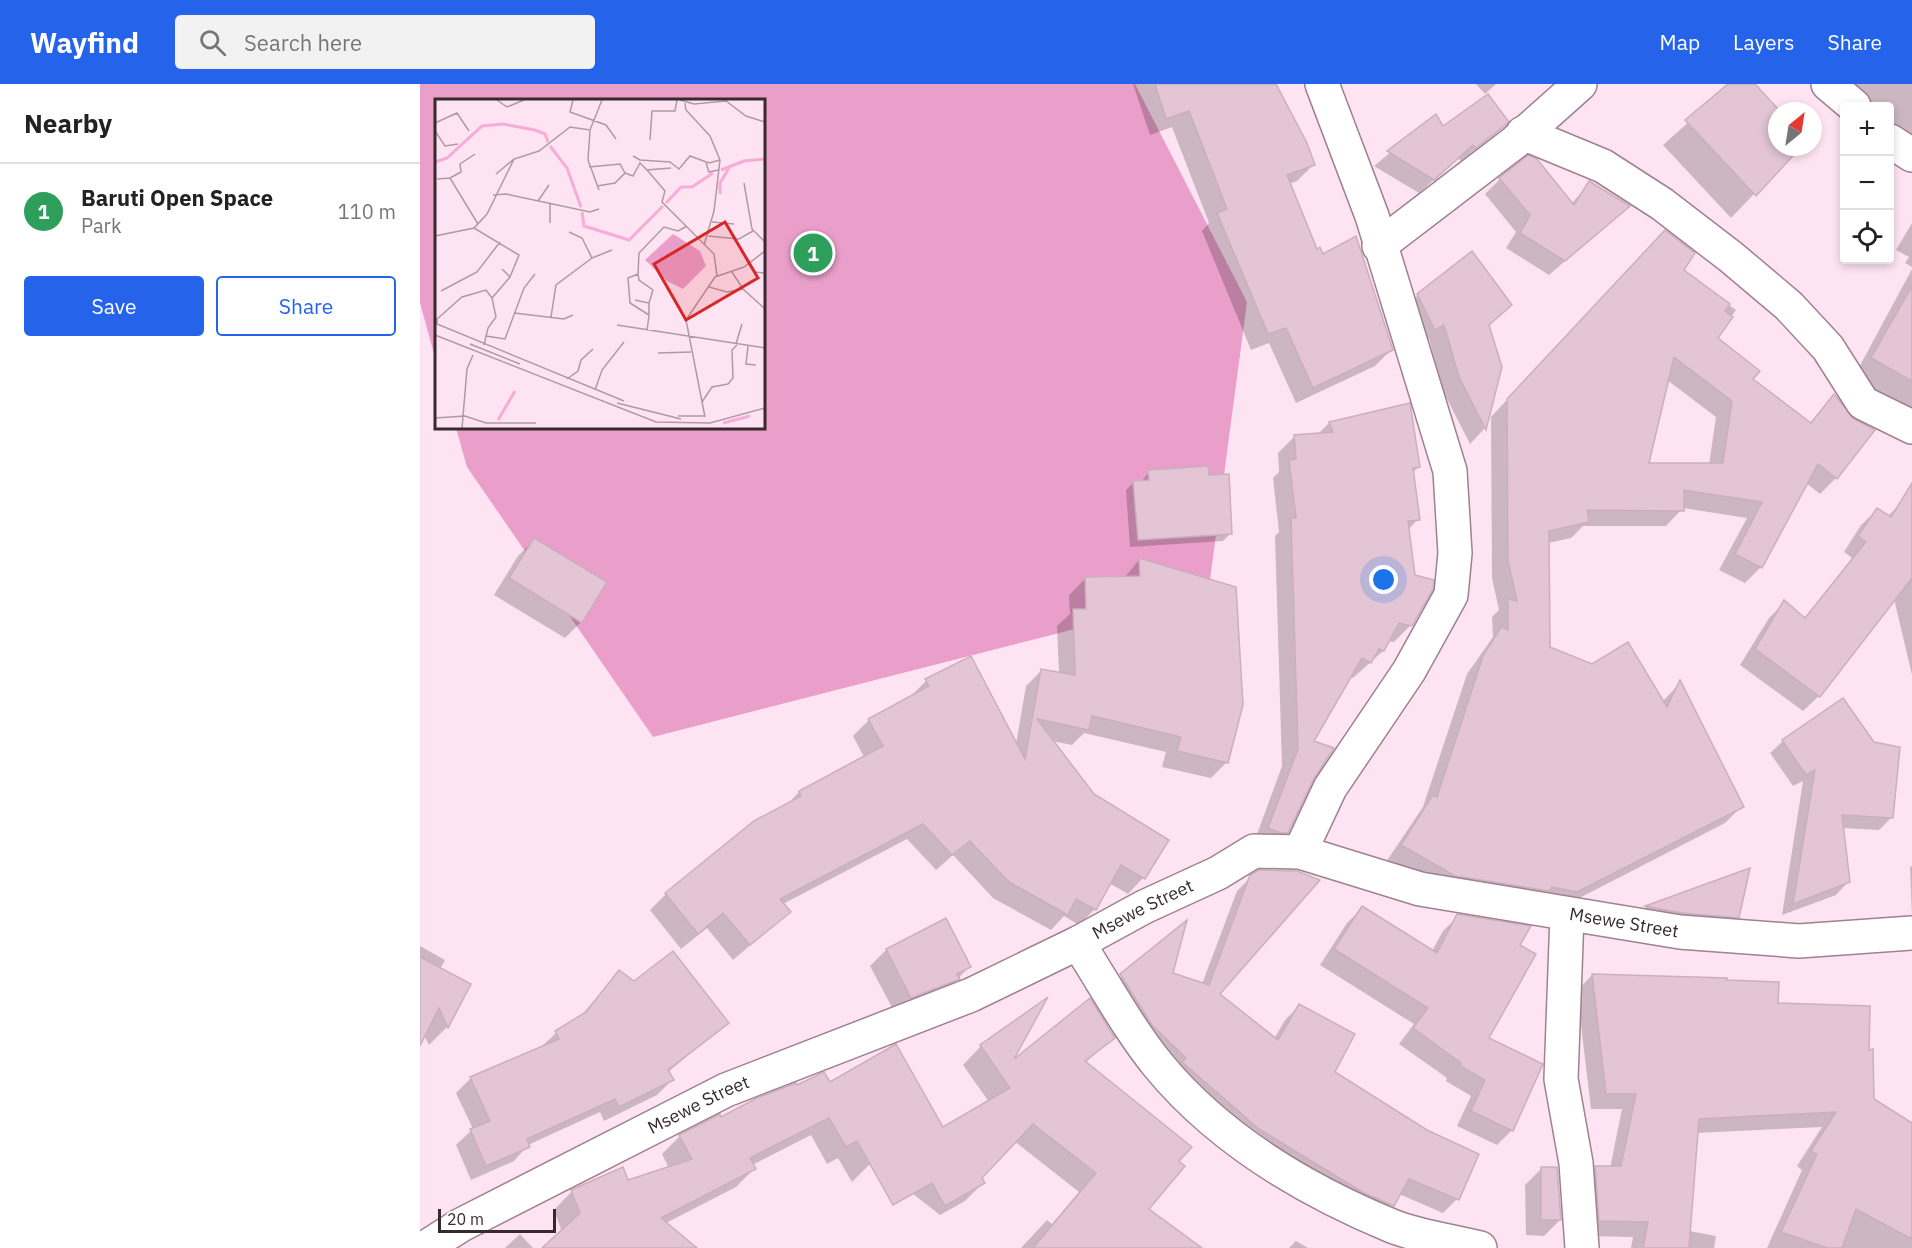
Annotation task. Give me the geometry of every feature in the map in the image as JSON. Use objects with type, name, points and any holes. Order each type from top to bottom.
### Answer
[{"type":"street","points":[[1300,852],[1330,788],[1409,671],[1451,595],[1455,553],[1450,471],[1379,246],[1372,216],[1322,84]]},
{"type":"street","points":[[1379,246],[1523,134],[1580,84]]},
{"type":"street","points":[[1828,84],[1849,102]]},
{"type":"street","points":[[1523,134],[1603,166],[1662,204],[1731,256],[1789,306],[1828,348],[1863,403],[1912,427]]},
{"type":"street","points":[[1894,144],[1912,156]]},
{"type":"street","name":"Msewe Street","points":[[425,1248],[461,1225],[726,1090],[971,995],[1078,943],[1144,907],[1218,873],[1254,851],[1300,852],[1420,889],[1680,932],[1799,941],[1912,933]]},
{"type":"street","points":[[1567,915],[1561,1079],[1576,1163],[1582,1248]]},
{"type":"street","points":[[1078,943],[1157,1063],[1196,1107],[1242,1143],[1304,1184],[1394,1227],[1480,1248]]},
{"type":"shaded area","points":[[420,84],[1135,84],[1247,302],[1208,595],[653,737],[467,467],[456,429],[765,429],[765,99],[435,99],[435,357],[420,303]]},
{"type":"building","points":[[1155,84],[1276,84],[1307,143],[1315,165],[1287,175],[1317,249],[1320,247],[1323,254],[1356,236],[1393,350],[1313,388],[1286,328],[1268,334],[1217,213],[1227,209],[1189,111],[1166,119]]},
{"type":"building","points":[[1728,84],[1755,84],[1772,102],[1768,102],[1768,156],[1793,156],[1756,196],[1685,120]]},
{"type":"building","points":[[1488,94],[1509,122],[1476,148],[1473,145],[1434,180],[1387,151],[1436,114],[1443,126]]},
{"type":"building","points":[[1528,155],[1537,159],[1574,205],[1589,181],[1630,206],[1565,261],[1520,233],[1530,215],[1499,178]]},
{"type":"building","points":[[1665,230],[1695,253],[1684,270],[1730,304],[1725,311],[1733,317],[1718,338],[1760,371],[1753,379],[1811,423],[1834,394],[1854,419],[1875,430],[1837,479],[1818,464],[1762,568],[1735,554],[1762,502],[1684,490],[1684,511],[1587,510],[1589,522],[1549,531],[1550,647],[1592,664],[1628,642],[1667,707],[1680,680],[1744,807],[1577,892],[1552,887],[1549,891],[1455,876],[1401,845],[1432,796],[1437,797],[1483,656],[1501,627],[1508,630],[1508,599],[1517,601],[1508,561],[1507,399]],"holes":[[[1674,357],[1732,401],[1723,463],[1649,463]]]},
{"type":"building","points":[[1472,251],[1512,305],[1489,325],[1502,367],[1486,430],[1459,377],[1444,325],[1435,330],[1417,294]]},
{"type":"building","points":[[1912,286],[1912,381],[1871,358]]},
{"type":"building","points":[[1410,403],[1420,467],[1413,468],[1420,520],[1408,521],[1415,575],[1434,580],[1433,589],[1412,626],[1399,623],[1384,651],[1379,649],[1371,663],[1362,658],[1314,741],[1334,748],[1313,780],[1288,833],[1281,833],[1268,828],[1298,749],[1291,518],[1296,518],[1289,460],[1296,459],[1294,435],[1333,432],[1329,422]]},
{"type":"building","points":[[1208,466],[1209,475],[1229,474],[1232,534],[1138,540],[1133,481],[1149,480],[1148,470]]},
{"type":"building","points":[[1912,483],[1912,578],[1820,697],[1755,649],[1784,600],[1805,618],[1866,542],[1858,536],[1877,508],[1891,517]]},
{"type":"building","points":[[534,538],[607,582],[582,623],[509,578]]},
{"type":"building","points":[[1139,558],[1236,587],[1243,705],[1228,763],[1177,751],[1181,737],[1092,716],[1089,730],[1037,719],[1094,794],[1169,840],[1145,879],[1121,865],[1096,910],[1076,899],[1068,915],[1009,882],[970,841],[952,855],[923,824],[780,899],[791,912],[750,945],[723,913],[698,934],[665,893],[754,821],[801,796],[799,791],[883,746],[868,719],[929,686],[925,679],[971,656],[1025,759],[1041,669],[1075,675],[1073,609],[1086,609],[1085,577],[1140,576]]},
{"type":"building","points":[[1843,698],[1874,742],[1900,747],[1893,818],[1842,815],[1850,882],[1793,904],[1815,770],[1806,775],[1782,740]]},
{"type":"building","points":[[1750,868],[1739,918],[1682,913],[1645,906]]},
{"type":"building","points":[[1259,870],[1297,871],[1320,880],[1220,994],[1278,1040],[1299,1004],[1355,1034],[1335,1072],[1427,1130],[1479,1154],[1459,1200],[1409,1179],[1394,1206],[1364,1193],[1259,1129],[1182,1062],[1186,1058],[1152,1025],[1120,974],[1187,920],[1173,973],[1209,985],[1250,875]]},
{"type":"building","points":[[1362,906],[1437,953],[1457,914],[1531,926],[1520,945],[1536,954],[1489,1038],[1543,1064],[1513,1131],[1471,1111],[1485,1080],[1460,1066],[1461,1063],[1413,1028],[1428,1008],[1334,949]]},
{"type":"building","points":[[946,918],[971,967],[957,974],[960,979],[911,998],[886,949]]},
{"type":"building","points":[[673,951],[729,1023],[668,1070],[674,1080],[619,1107],[615,1099],[527,1139],[530,1147],[486,1166],[470,1129],[490,1121],[470,1077],[559,1039],[555,1031],[586,1012],[619,970],[634,981]]},
{"type":"building","points":[[420,957],[471,984],[448,1028],[439,1008],[420,1046]]},
{"type":"building","points":[[1592,974],[1779,982],[1778,1003],[1870,1006],[1869,1050],[1873,1049],[1874,1099],[1912,1123],[1912,1239],[1856,1209],[1842,1248],[1827,1248],[1781,1232],[1817,1154],[1811,1151],[1836,1112],[1699,1119],[1689,1248],[1643,1248],[1648,1222],[1599,1221],[1595,1166],[1621,1166],[1636,1094],[1606,1094]]},
{"type":"building","points":[[1048,997],[1014,1059],[1090,998],[1115,1038],[1085,1061],[1192,1147],[1179,1161],[1185,1166],[1149,1209],[1202,1248],[1033,1248],[1096,1173],[1033,1124],[982,1178],[985,1183],[945,1206],[932,1183],[893,1205],[857,1141],[846,1147],[829,1118],[750,1158],[756,1169],[661,1218],[697,1248],[542,1248],[580,1213],[571,1190],[623,1167],[628,1180],[692,1159],[679,1135],[720,1114],[721,1117],[757,1098],[796,1083],[797,1085],[824,1072],[830,1082],[896,1044],[943,1127],[1010,1088],[980,1045]]},
{"type":"building","points":[[1541,1167],[1557,1167],[1561,1220],[1541,1220]]},
{"type":"place","name":"Baruti Open Space","points":[[813,253]]}]
